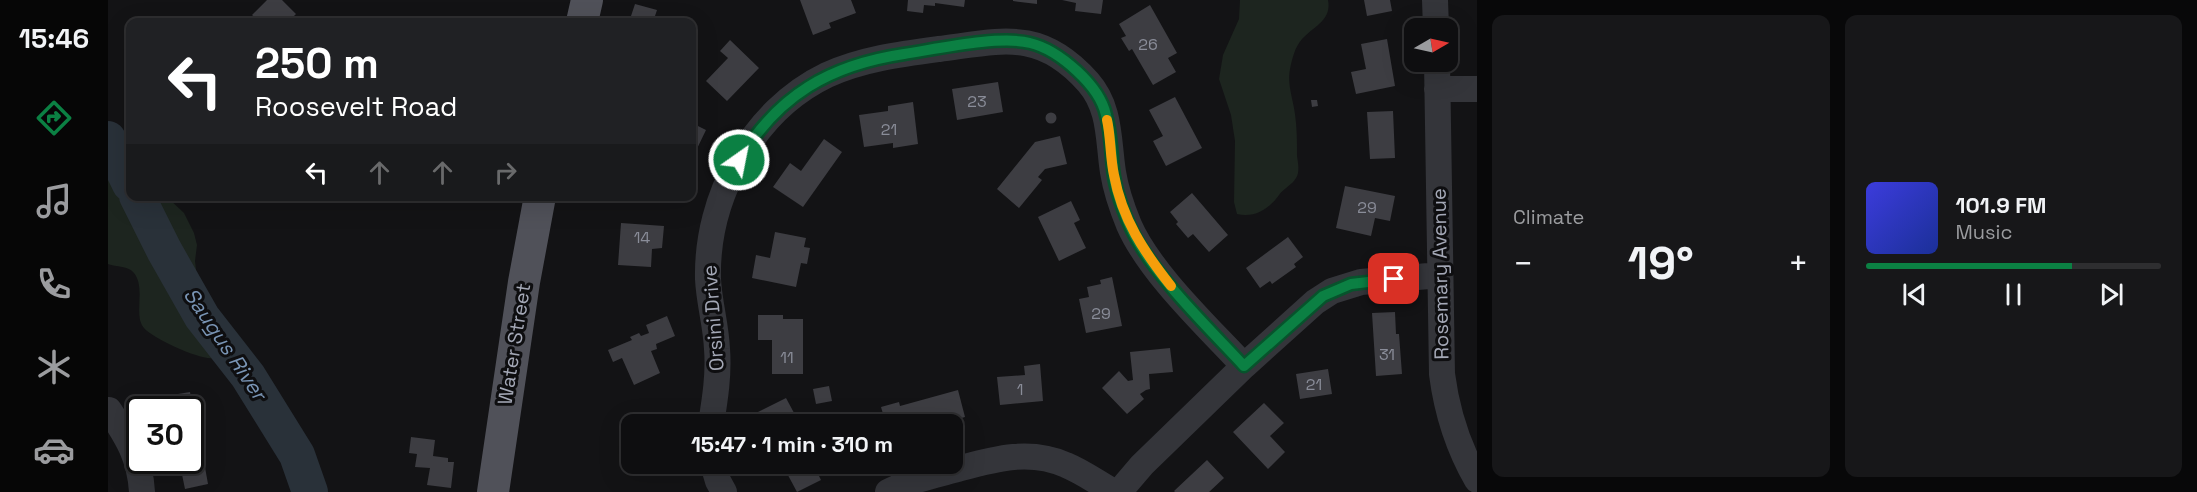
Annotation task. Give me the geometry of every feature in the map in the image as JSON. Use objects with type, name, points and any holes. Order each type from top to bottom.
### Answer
[{"type":"main road","points":[[583,18],[587,0]]},
{"type":"main road","name":"Water Street","points":[[493,492],[524,282],[539,201]]},
{"type":"street","points":[[1435,0],[1436,18]]},
{"type":"street","name":"Orsini Drive","points":[[712,414],[718,363],[708,278],[712,231],[727,184],[751,140],[766,121],[785,104],[826,76],[868,61],[987,43],[1019,41],[1039,46],[1065,61],[1091,85],[1106,112],[1117,190],[1130,228],[1170,285],[1244,366]]},
{"type":"street","name":"Rosemary Avenue","points":[[1437,72],[1441,357],[1446,400],[1461,448],[1477,480]]},
{"type":"street","points":[[1437,89],[1477,89]]},
{"type":"street","points":[[1119,492],[1143,465],[1244,366],[1315,302],[1332,291],[1361,282],[1440,275]]},
{"type":"street","points":[[109,410],[129,440],[140,471],[142,492]]},
{"type":"street","points":[[888,492],[905,484],[996,459],[1023,455],[1051,459],[1065,464],[1114,492]]},
{"type":"street","points":[[716,474],[724,492]]},
{"type":"shaded area","points":[[1240,0],[1328,0],[1329,7],[1325,18],[1300,42],[1294,53],[1290,69],[1290,86],[1296,124],[1297,176],[1266,208],[1250,215],[1237,214],[1234,202],[1235,141],[1231,115],[1219,79],[1223,55],[1239,19]]},
{"type":"shaded area","points":[[108,140],[126,154],[126,201],[171,201],[184,213],[194,233],[197,245],[195,261],[199,295],[215,353],[213,358],[199,356],[177,348],[144,328],[139,314],[140,290],[137,278],[129,269],[108,264]]},
{"type":"building","points":[[267,0],[282,0],[296,14],[292,18],[255,18],[252,15]]},
{"type":"building","points":[[800,0],[851,0],[856,13],[829,23],[831,28],[813,35]]},
{"type":"building","points":[[908,0],[965,0],[964,7],[935,3],[935,6],[924,5],[923,13],[907,11]]},
{"type":"building","points":[[1037,0],[1037,4],[1013,1]]},
{"type":"building","points":[[1062,0],[1103,0],[1101,14],[1075,11],[1076,3]]},
{"type":"building","points":[[1364,0],[1390,0],[1392,11],[1367,16]]},
{"type":"building","points":[[635,4],[657,10],[654,18],[630,18]]},
{"type":"building","points":[[1150,5],[1177,53],[1168,58],[1176,72],[1153,85],[1132,49],[1129,51],[1121,38],[1126,36],[1119,24]]},
{"type":"building","points":[[1387,39],[1395,86],[1356,94],[1351,72],[1366,69],[1361,44]]},
{"type":"building","points":[[730,40],[759,68],[727,101],[706,81],[728,58],[720,51]]},
{"type":"building","points":[[998,82],[1003,112],[957,120],[952,89]]},
{"type":"building","points":[[1175,97],[1202,148],[1166,166],[1153,141],[1163,136],[1149,110]]},
{"type":"building","points":[[1311,100],[1317,100],[1318,106],[1312,107]]},
{"type":"building","points":[[913,102],[918,144],[893,148],[893,143],[864,147],[859,115],[888,111],[888,106]]},
{"type":"building","points":[[1393,111],[1395,158],[1370,159],[1367,112]]},
{"type":"building","points":[[1051,113],[1055,114],[1055,122],[1051,123],[1047,122],[1046,118],[1047,114]]},
{"type":"building","points":[[696,125],[706,130],[696,151]]},
{"type":"building","points":[[1060,136],[1067,164],[1045,169],[1038,177],[1042,180],[1019,208],[997,189],[1035,142]]},
{"type":"building","points":[[824,139],[842,152],[803,207],[773,187],[790,163],[801,171]]},
{"type":"building","points":[[1345,186],[1395,196],[1390,221],[1375,218],[1371,236],[1336,228]]},
{"type":"building","points":[[1192,193],[1228,235],[1209,252],[1193,234],[1188,238],[1176,224],[1178,222],[1170,212]]},
{"type":"building","points":[[1071,201],[1080,220],[1074,223],[1086,248],[1059,261],[1038,217]]},
{"type":"building","points":[[621,223],[664,226],[662,248],[652,249],[651,267],[618,265]]},
{"type":"building","points":[[775,232],[806,238],[804,247],[810,248],[807,264],[801,263],[796,287],[752,278],[756,255],[770,258]]},
{"type":"building","points":[[1288,237],[1303,257],[1294,264],[1296,267],[1272,284],[1270,281],[1260,288],[1246,268]]},
{"type":"building","points":[[1112,277],[1122,326],[1086,333],[1079,299],[1089,297],[1087,287],[1101,284],[1100,280]]},
{"type":"building","points":[[1395,312],[1402,374],[1376,376],[1372,313]]},
{"type":"building","points":[[758,315],[783,315],[783,319],[803,319],[803,374],[772,374],[772,340],[758,340]]},
{"type":"building","points":[[667,316],[675,336],[656,344],[657,349],[651,351],[660,373],[634,385],[622,358],[613,362],[608,350],[632,340],[630,337],[639,333],[641,336],[649,333],[646,325]]},
{"type":"building","points":[[1170,348],[1173,372],[1149,374],[1150,389],[1140,394],[1144,399],[1127,414],[1102,388],[1119,371],[1128,381],[1133,380],[1130,352]]},
{"type":"building","points":[[1040,364],[1043,401],[1000,405],[997,377],[1025,375],[1024,366]]},
{"type":"building","points":[[1328,369],[1332,394],[1300,399],[1296,374]]},
{"type":"building","points":[[829,386],[832,401],[816,404],[813,389]]},
{"type":"building","points":[[958,390],[965,417],[963,418],[963,414],[883,414],[881,407],[899,402],[900,406]]},
{"type":"building","points":[[190,392],[191,396],[166,396]]},
{"type":"building","points":[[786,398],[795,414],[757,414]]},
{"type":"building","points":[[1264,403],[1284,423],[1270,436],[1285,452],[1268,469],[1233,432]]},
{"type":"building","points":[[411,437],[435,440],[433,456],[448,458],[448,462],[454,462],[451,488],[427,485],[430,468],[415,467],[417,454],[409,453]]},
{"type":"building","points":[[1207,460],[1224,478],[1209,492],[1174,491]]},
{"type":"building","points":[[204,462],[208,484],[185,489],[182,474],[204,474]]},
{"type":"building","points":[[787,474],[818,474],[821,480],[797,492]]},
{"type":"waterway","name":"Saugus River","points":[[108,139],[126,176]]},
{"type":"waterway","name":"Saugus River","points":[[140,201],[202,317],[248,376],[297,455],[310,492]]},
{"type":"slow traffic","points":[[1107,120],[1113,173],[1130,228],[1171,286]]},
{"type":"route","points":[[739,160],[766,121],[785,104],[811,84],[845,68],[893,56],[987,43],[1006,41],[1031,43],[1065,61],[1084,77],[1097,93],[1106,112],[1113,173],[1130,228],[1170,285],[1244,366],[1323,296],[1351,284],[1394,279]]}]
